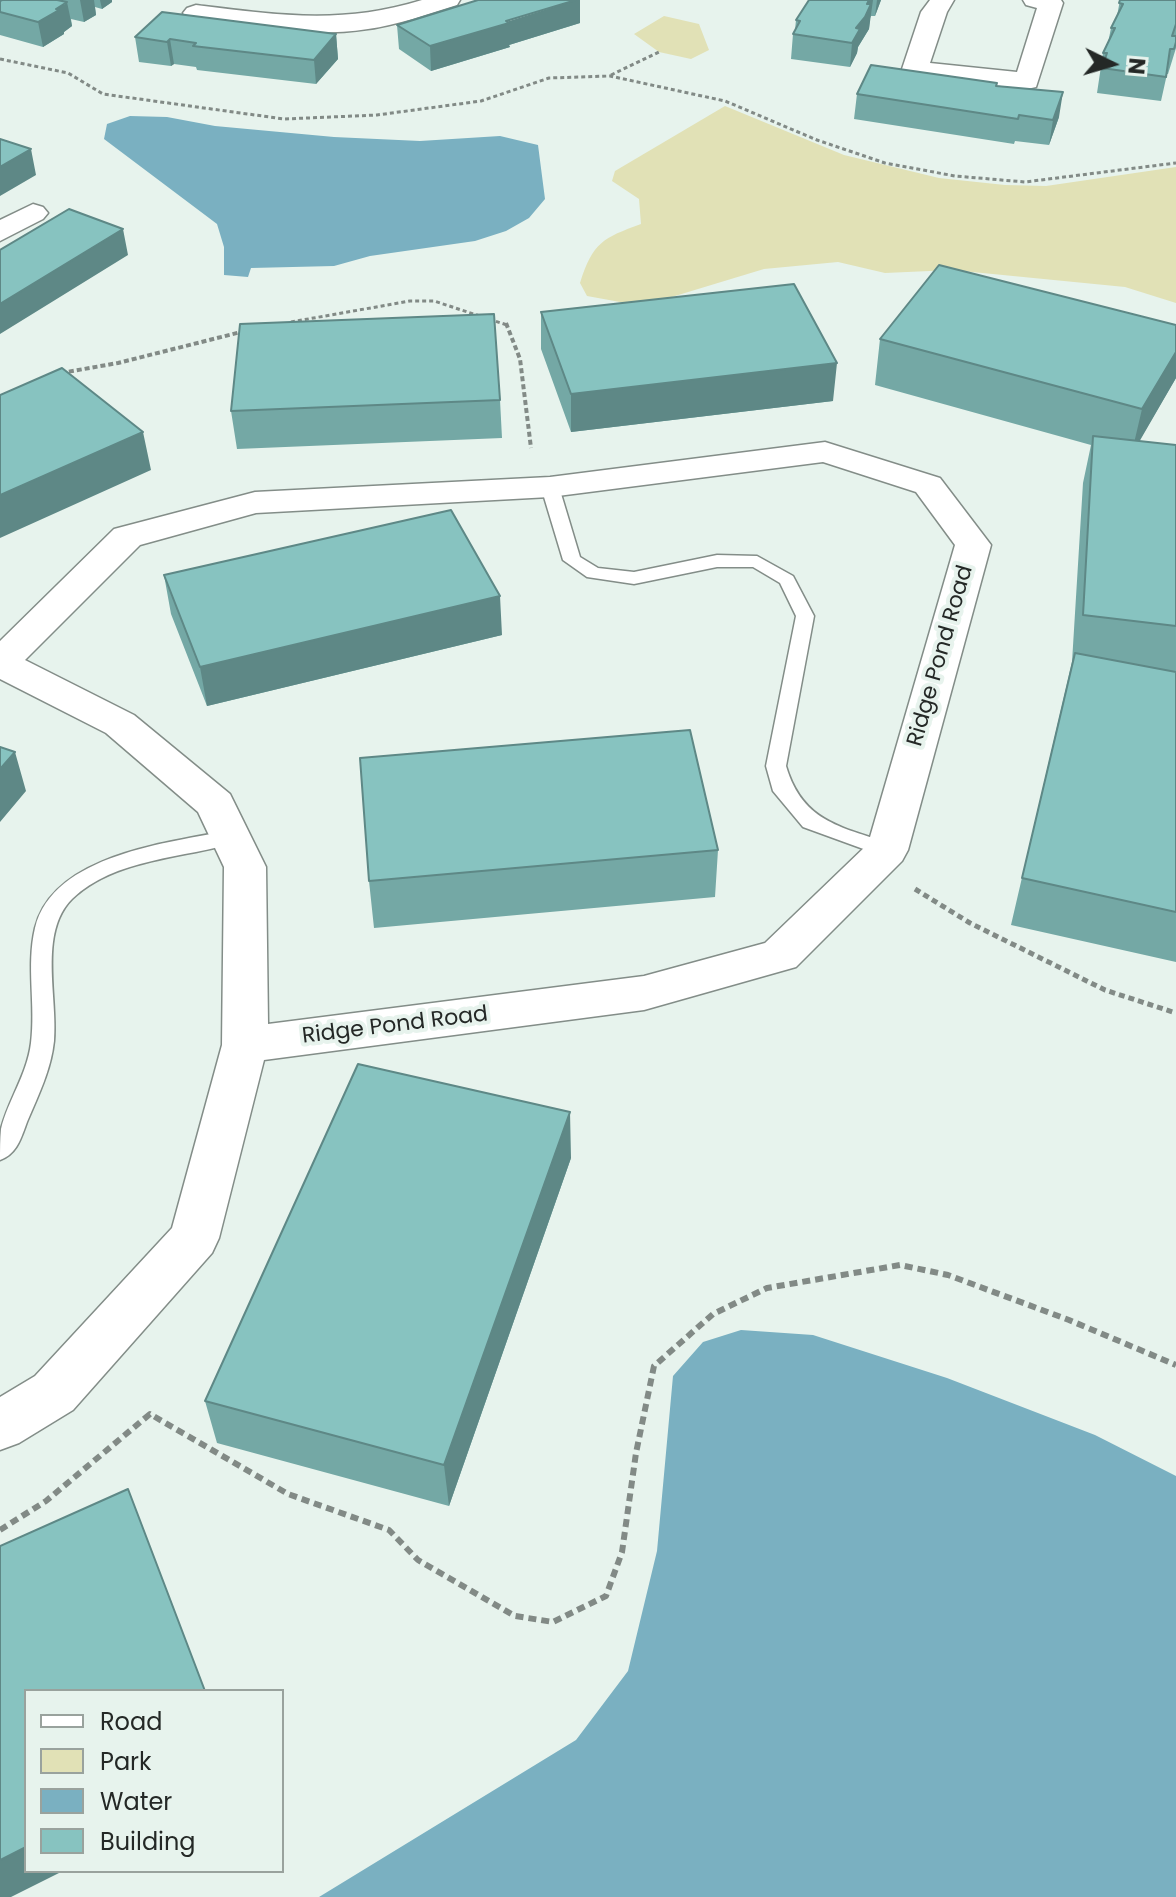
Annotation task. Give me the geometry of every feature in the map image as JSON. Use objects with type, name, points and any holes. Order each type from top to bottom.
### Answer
[{"type":"street","points":[[309,0],[311,26]]},
{"type":"street","points":[[196,13],[311,26],[357,24],[394,17],[448,0]]},
{"type":"street","points":[[942,0],[934,12],[915,69],[1027,81],[1051,3],[1035,0]]},
{"type":"street","points":[[0,232],[33,213]]},
{"type":"street","name":"Ridge Pond Road","points":[[0,663],[127,537],[255,503],[550,487],[825,452],[928,485],[973,545],[880,857],[780,955],[644,993],[245,1045]]},
{"type":"street","points":[[0,663],[120,724],[215,804],[245,867],[245,1045],[194,1238],[54,1393],[0,1426]]},
{"type":"lane","points":[[550,487],[572,560],[593,573],[634,578],[730,561],[757,562],[787,580],[805,616],[776,766],[783,791],[810,822],[880,857]]},
{"type":"lane","points":[[0,1150],[7,1143],[41,1055],[42,962],[48,921],[63,893],[106,868],[231,837]]},
{"type":"path","points":[[610,76],[659,52]]},
{"type":"path","points":[[0,59],[68,73],[103,94],[284,119],[377,115],[481,101],[549,78],[610,76],[725,101],[885,163],[955,176],[1025,182],[1176,163]]},
{"type":"path","points":[[285,324],[410,301],[434,301],[506,322],[520,359],[530,446],[550,487]]},
{"type":"path","points":[[56,374],[70,369],[118,363],[256,329]]},
{"type":"path","points":[[880,857],[970,923],[1105,990],[1176,1013]]},
{"type":"path","points":[[0,1530],[46,1501],[150,1414],[288,1494],[389,1530],[418,1560],[515,1616],[553,1622],[606,1596],[622,1552],[636,1453],[654,1366],[713,1314],[767,1288],[900,1265],[948,1275],[1069,1320],[1176,1365]]},
{"type":"green space","points":[[664,16],[699,24],[709,50],[691,59],[659,52],[634,34]]},
{"type":"green space","points":[[725,106],[844,155],[939,178],[1046,186],[1176,167],[1176,303],[1125,287],[952,270],[885,273],[838,262],[764,269],[642,306],[587,296],[580,283],[595,250],[608,238],[641,224],[639,199],[612,181],[615,171]]},
{"type":"water","points":[[130,116],[167,117],[215,126],[334,137],[420,141],[500,136],[538,145],[545,199],[529,218],[506,231],[475,241],[370,256],[334,266],[251,268],[248,277],[224,275],[224,247],[217,224],[104,139],[107,124]]},
{"type":"water","points":[[741,1330],[813,1335],[947,1378],[1095,1435],[1176,1476],[1176,1897],[319,1897],[576,1740],[628,1671],[657,1551],[673,1376],[703,1342]]},
{"type":"building","points":[[2,0],[67,2],[38,22],[0,12]]},
{"type":"building","points":[[478,0],[576,0],[430,46],[397,25]]},
{"type":"building","points":[[809,0],[869,0],[867,4],[871,4],[856,28],[860,29],[852,43],[793,34],[800,21],[796,20]]},
{"type":"building","points":[[1120,0],[1176,0],[1176,24],[1172,36],[1176,36],[1176,42],[1174,49],[1170,49],[1166,77],[1102,68],[1107,53],[1103,53],[1115,28],[1111,28],[1123,4],[1119,3]]},
{"type":"building","points":[[162,12],[336,34],[314,60],[193,46],[196,43],[170,39],[167,42],[135,37]]},
{"type":"building","points":[[871,65],[997,83],[996,86],[1063,92],[1053,120],[1019,115],[1018,119],[857,94]]},
{"type":"building","points":[[0,139],[31,149],[0,167]]},
{"type":"building","points":[[69,209],[123,229],[0,304],[0,250]]},
{"type":"building","points":[[939,265],[1176,325],[1176,352],[1142,409],[880,339]]},
{"type":"building","points":[[794,284],[837,363],[571,394],[541,312]]},
{"type":"building","points":[[494,314],[500,400],[231,411],[240,324]]},
{"type":"building","points":[[62,368],[143,432],[0,495],[0,395]]},
{"type":"building","points":[[1093,436],[1176,445],[1176,626],[1083,615]]},
{"type":"building","points":[[451,510],[500,596],[200,667],[164,575]]},
{"type":"building","points":[[1075,653],[1176,672],[1176,912],[1022,878]]},
{"type":"building","points":[[690,730],[718,850],[369,881],[360,758]]},
{"type":"building","points":[[0,747],[15,752],[0,769]]},
{"type":"building","points":[[358,1064],[570,1112],[444,1465],[205,1401]]},
{"type":"building","points":[[128,1489],[204,1689],[24,1689],[24,1848],[0,1860],[0,1546]]}]
